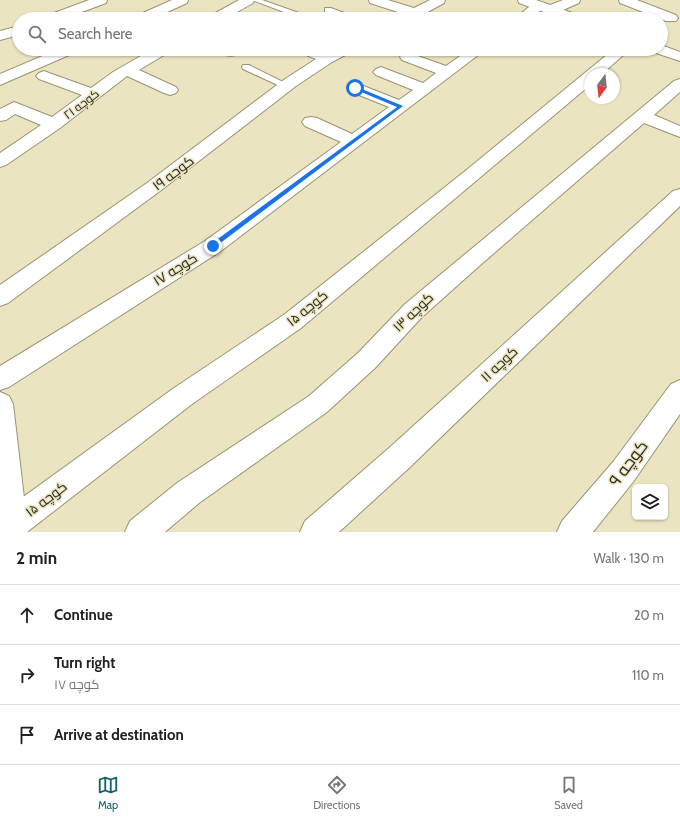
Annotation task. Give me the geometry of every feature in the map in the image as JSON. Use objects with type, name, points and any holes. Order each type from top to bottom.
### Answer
[{"type":"street","points":[[66,0],[81,8]]},
{"type":"street","points":[[70,12],[101,0]]},
{"type":"street","points":[[156,12],[182,0]]},
{"type":"street","points":[[227,12],[248,0]]},
{"type":"street","points":[[375,0],[401,12]]},
{"type":"street","points":[[417,12],[439,0]]},
{"type":"street","points":[[524,0],[556,12]]},
{"type":"street","points":[[536,12],[574,0]]},
{"type":"street","points":[[625,0],[656,12]]},
{"type":"street","points":[[0,36],[12,32]]},
{"type":"street","points":[[668,53],[680,57]]},
{"type":"street","points":[[0,80],[55,56]]},
{"type":"street","name":"کوچه ۲۱","points":[[0,161],[54,124],[127,70],[152,56]]},
{"type":"street","points":[[322,56],[327,58]]},
{"type":"street","name":"کوچه ۱۹","points":[[0,297],[108,221],[287,86],[331,56]]},
{"type":"street","name":"کوچه ۱۷","points":[[0,379],[213,246],[447,72],[462,56]]},
{"type":"street","points":[[600,68],[615,56]]},
{"type":"street","points":[[406,57],[447,72]]},
{"type":"street","points":[[127,70],[170,90]]},
{"type":"street","points":[[380,72],[424,89]]},
{"type":"street","points":[[44,76],[94,94]]},
{"type":"street","name":"کوچه ۱۵","points":[[12,528],[183,396],[293,321],[584,82]]},
{"type":"street","name":"کوچه ۱۳","points":[[141,532],[188,493],[318,404],[367,360],[418,306],[680,84]]},
{"type":"street","points":[[355,88],[400,106]]},
{"type":"street","points":[[0,116],[14,108],[54,124]]},
{"type":"street","points":[[642,116],[680,132]]},
{"type":"street","points":[[311,122],[353,142]]},
{"type":"street","name":"کوچه ۱۱","points":[[316,532],[399,458],[680,194]]},
{"type":"street","name":"کوچه ۹","points":[[574,532],[623,472],[680,392]]},
{"type":"street","points":[[1,413],[12,528]]},
{"type":"lane","points":[[256,0],[292,12]]},
{"type":"lane","points":[[328,10],[334,12]]},
{"type":"lane","points":[[246,67],[287,86]]},
{"type":"route","points":[[213,246],[400,106],[355,88]]}]
